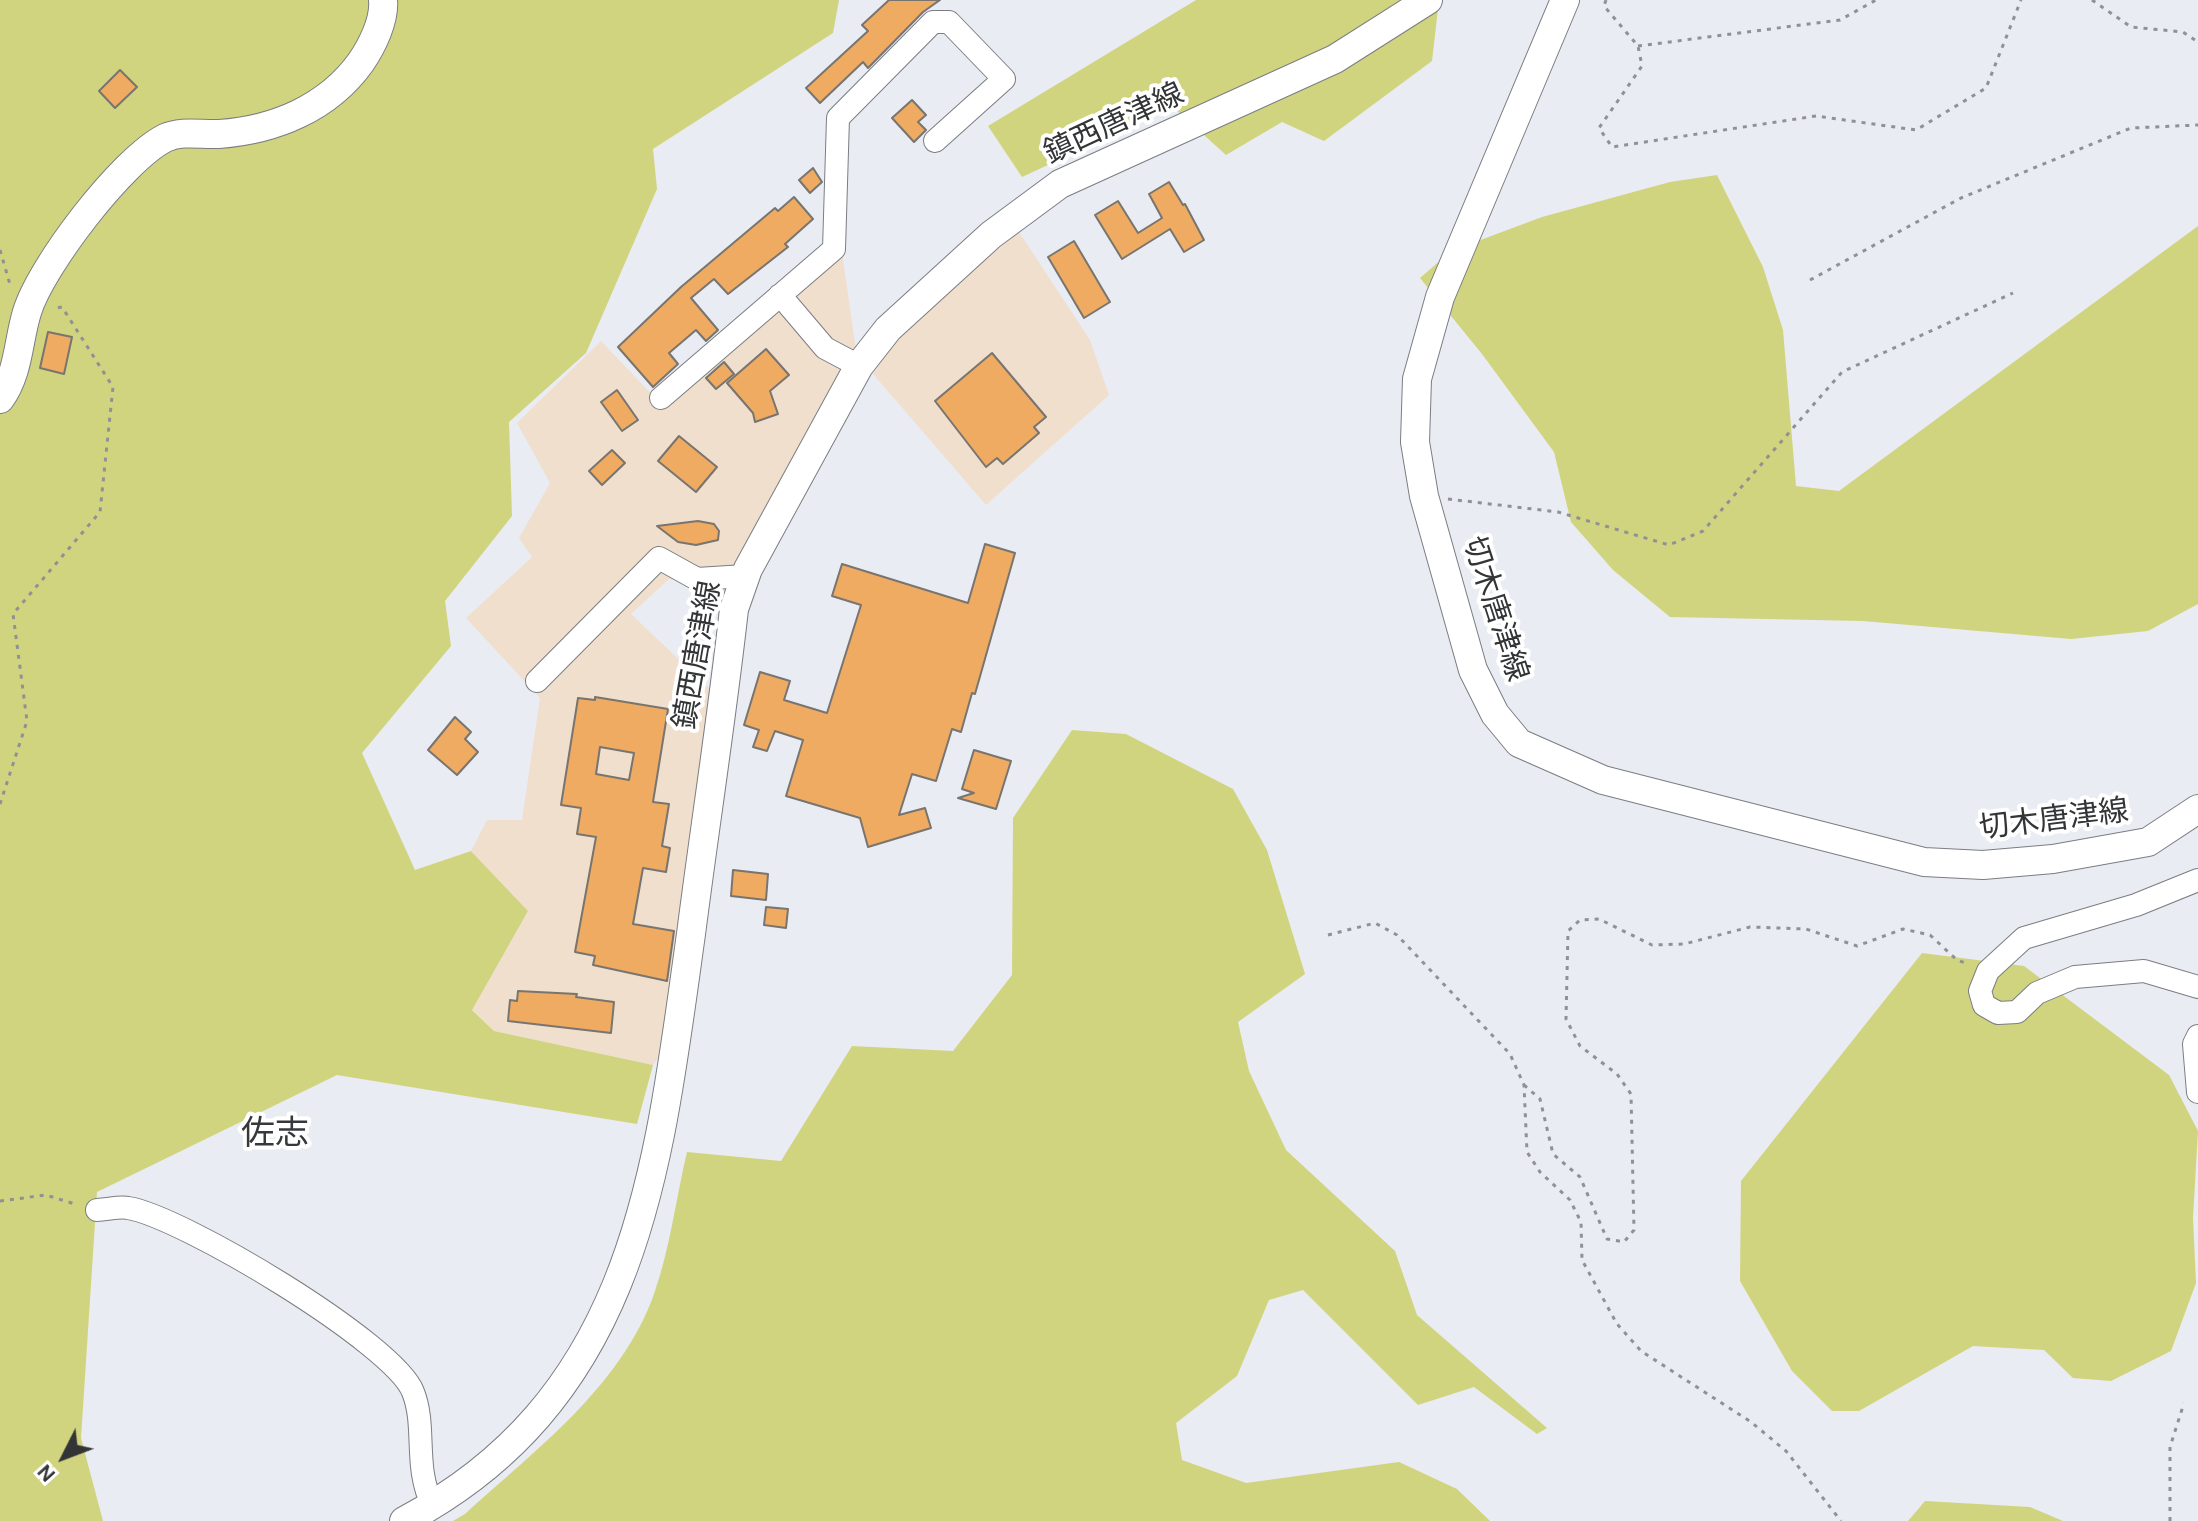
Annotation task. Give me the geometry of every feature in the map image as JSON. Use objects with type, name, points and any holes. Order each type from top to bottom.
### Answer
[{"type":"main road","points":[[0,399],[18,360],[27,313],[42,275],[71,234],[150,149],[166,137],[271,125],[316,106],[351,76],[370,48],[383,0]]},
{"type":"main road","name":"鎮西唐津線","points":[[404,1521],[433,1506],[473,1478],[517,1439],[553,1396],[588,1345],[615,1294],[638,1234],[670,1083],[734,609],[745,576],[859,366],[888,329],[991,235],[1060,184],[1335,59],[1428,0]]},
{"type":"main road","name":"切木唐津線","points":[[1565,0],[1440,297],[1417,379],[1415,442],[1424,496],[1473,670],[1495,714],[1519,743],[1603,780],[1924,862],[1997,864],[2148,842],[2198,809]]},
{"type":"street","points":[[661,398],[834,249],[838,118],[933,22],[949,22],[1004,79],[935,141]]},
{"type":"street","points":[[780,295],[825,348],[859,366]]},
{"type":"street","points":[[537,681],[659,558],[697,579],[745,576]]},
{"type":"street","points":[[2198,880],[2136,905],[2024,938],[1988,971],[1980,991],[1984,1005],[1998,1013],[2017,1012],[2037,993],[2075,977],[2144,971],[2198,987]]},
{"type":"street","points":[[2198,1036],[2194,1044],[2198,1092]]},
{"type":"street","points":[[97,1210],[128,1208],[201,1237],[298,1292],[402,1373],[414,1393],[423,1486],[433,1506]]},
{"type":"path","points":[[1606,0],[1604,6],[1638,46],[1642,66],[1599,128],[1612,147],[1816,116],[1916,130],[1986,88],[2021,0]]},
{"type":"path","points":[[1638,46],[1840,20],[1876,0]]},
{"type":"path","points":[[2092,0],[2131,27],[2183,32],[2198,42]]},
{"type":"path","points":[[1810,280],[1961,198],[2131,128],[2198,125]]},
{"type":"path","points":[[0,250],[13,294],[27,313],[62,307],[113,387],[100,512],[13,614],[27,721],[0,804]]},
{"type":"path","points":[[1424,496],[1558,512],[1669,545],[1703,531],[1842,372],[2013,293]]},
{"type":"path","points":[[1524,1085],[1540,1099],[1553,1154],[1580,1177],[1607,1239],[1624,1242],[1634,1230],[1631,1094],[1617,1074],[1580,1046],[1566,1019],[1568,931],[1580,920],[1599,919],[1652,945],[1684,944],[1750,927],[1806,929],[1857,946],[1903,929],[1930,935],[1957,960],[1988,971]]},
{"type":"path","points":[[1328,935],[1375,923],[1397,935],[1510,1054],[1524,1085],[1527,1152],[1540,1172],[1570,1200],[1581,1222],[1582,1260],[1617,1324],[1641,1351],[1751,1422],[1786,1451],[1841,1521]]},
{"type":"path","points":[[0,1201],[46,1195],[97,1210]]},
{"type":"path","points":[[2170,1521],[2170,1447],[2184,1403]]},
{"type":"shaded area","points":[[1019,232],[1090,340],[1109,395],[986,505],[873,374],[902,329]]},
{"type":"shaded area","points":[[842,252],[856,350],[726,591],[669,579],[631,614],[712,691],[664,1051],[653,1065],[494,1031],[472,1009],[528,911],[471,851],[487,820],[522,820],[540,698],[466,618],[532,557],[519,538],[550,483],[517,423],[601,341],[662,405]]},
{"type":"green space","points":[[0,0],[839,0],[833,33],[653,149],[657,189],[586,353],[509,422],[512,516],[445,601],[451,646],[362,753],[415,870],[471,851],[528,911],[472,1010],[494,1031],[653,1065],[637,1124],[337,1075],[97,1192],[81,1438],[103,1521],[0,1521]]},
{"type":"green space","points":[[1196,0],[1439,0],[1432,61],[1324,141],[1282,122],[1226,155],[1173,107],[1022,177],[988,126]]},
{"type":"green space","points":[[1717,175],[1763,267],[1783,330],[1796,486],[1839,491],[2198,226],[2198,604],[2148,631],[2071,639],[1863,621],[1670,617],[1613,570],[1571,522],[1554,452],[1482,354],[1420,278],[1451,251],[1542,217],[1670,182]]},
{"type":"green space","points":[[1072,730],[1126,734],[1233,789],[1267,850],[1305,974],[1238,1022],[1249,1071],[1286,1150],[1395,1251],[1417,1315],[1547,1428],[1537,1434],[1474,1387],[1418,1405],[1303,1290],[1269,1300],[1237,1376],[1176,1423],[1182,1460],[1246,1483],[1399,1462],[1457,1489],[1490,1521],[453,1521],[465,1514],[547,1441],[598,1388],[620,1359],[639,1328],[660,1277],[687,1152],[781,1161],[852,1046],[953,1051],[1012,975],[1013,818]]},
{"type":"green space","points":[[1922,953],[2024,966],[2169,1075],[2198,1131],[2193,1218],[2196,1283],[2171,1351],[2111,1381],[2073,1378],[2044,1350],[1973,1346],[1859,1411],[1832,1411],[1792,1371],[1740,1281],[1741,1181]]},
{"type":"green space","points":[[1925,1501],[2030,1507],[2063,1521],[1908,1521]]},
{"type":"building","points":[[889,0],[940,0],[923,12],[868,68],[863,62],[820,103],[806,88],[868,31],[862,25]]},
{"type":"building","points":[[120,70],[137,87],[115,108],[99,91]]},
{"type":"building","points":[[912,100],[926,115],[918,122],[926,130],[914,142],[892,118]]},
{"type":"building","points":[[813,168],[822,182],[810,193],[799,180]]},
{"type":"building","points":[[1169,182],[1204,240],[1184,252],[1170,229],[1122,259],[1095,215],[1118,201],[1138,233],[1162,218],[1149,194]]},
{"type":"building","points":[[794,197],[813,219],[785,244],[788,247],[728,294],[714,279],[691,298],[718,330],[706,341],[696,330],[669,353],[678,364],[653,387],[618,347],[681,287],[775,208],[778,211]]},
{"type":"building","points":[[1074,241],[1110,302],[1084,318],[1048,257]]},
{"type":"building","points":[[48,332],[72,337],[64,374],[40,368]]},
{"type":"building","points":[[766,349],[789,375],[770,391],[778,414],[755,422],[753,413],[727,383]]},
{"type":"building","points":[[992,353],[1046,417],[1034,427],[1039,433],[1003,464],[997,458],[986,467],[935,401]]},
{"type":"building","points":[[724,362],[734,374],[716,389],[706,378]]},
{"type":"building","points":[[617,390],[638,420],[622,431],[601,402]]},
{"type":"building","points":[[679,436],[717,467],[696,492],[658,461]]},
{"type":"building","points":[[612,450],[625,463],[602,485],[589,471]]},
{"type":"building","points":[[698,521],[714,524],[719,531],[718,540],[696,545],[678,542],[657,526]]},
{"type":"building","points":[[985,544],[1015,553],[975,694],[972,693],[961,732],[952,729],[936,781],[912,774],[899,815],[925,808],[931,828],[868,847],[860,818],[786,796],[803,740],[775,731],[767,751],[753,747],[759,730],[744,725],[760,672],[790,681],[784,700],[827,713],[861,605],[832,596],[842,564],[968,603]]},
{"type":"building","points":[[595,697],[668,709],[653,802],[669,804],[662,846],[670,848],[666,872],[643,868],[633,924],[674,931],[667,981],[593,965],[595,956],[575,952],[596,837],[577,834],[581,808],[561,805],[578,698],[595,700]],"holes":[[[600,747],[634,753],[629,780],[596,774]]]},
{"type":"building","points":[[455,717],[471,732],[465,739],[478,752],[457,775],[428,750]]},
{"type":"building","points":[[974,750],[1011,761],[996,809],[958,798],[974,793],[962,789]]},
{"type":"building","points":[[733,870],[768,874],[766,900],[731,896]]},
{"type":"building","points":[[766,907],[788,909],[786,928],[764,925]]},
{"type":"building","points":[[518,991],[577,994],[576,997],[614,1002],[611,1033],[508,1021],[510,1000],[517,1001]]},
{"type":"district","name":"佐志","points":[[275,1134]]}]
